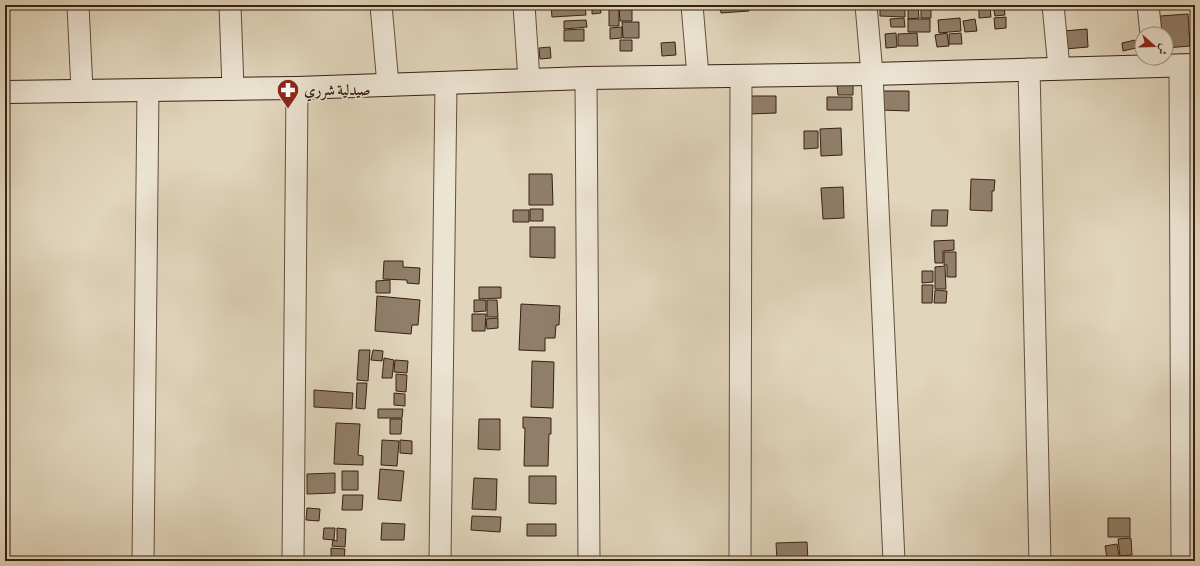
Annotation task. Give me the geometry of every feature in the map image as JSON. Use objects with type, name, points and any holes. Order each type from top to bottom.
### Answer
[{"type":"street","points":[[78,5],[82,91]]},
{"type":"street","points":[[230,5],[233,89]]},
{"type":"street","points":[[382,5],[388,85]]},
{"type":"street","points":[[524,5],[528,80]]},
{"type":"street","points":[[692,5],[698,76]]},
{"type":"street","points":[[866,5],[872,74],[894,561]]},
{"type":"street","points":[[1053,5],[1059,68]]},
{"type":"street","points":[[1148,5],[1150,26]]},
{"type":"street","points":[[5,92],[297,88],[586,78],[1029,70],[1134,63]]},
{"type":"street","points":[[1174,64],[1188,65],[1182,561]]},
{"type":"street","points":[[1029,70],[1040,561]]},
{"type":"street","points":[[740,561],[741,76]]},
{"type":"street","points":[[586,78],[590,561]]},
{"type":"street","points":[[440,561],[446,83]]},
{"type":"street","points":[[293,561],[297,88]]},
{"type":"street","points":[[143,561],[148,90]]},
{"type":"building","points":[[551,5],[585,5],[586,15],[552,17]]},
{"type":"building","points":[[592,5],[600,5],[601,13],[592,14]]},
{"type":"building","points":[[720,5],[749,5],[749,11],[721,13]]},
{"type":"building","points":[[880,5],[905,5],[905,17],[880,16]]},
{"type":"building","points":[[908,5],[918,5],[919,18],[908,19]]},
{"type":"building","points":[[993,5],[1004,5],[1005,15],[995,16]]},
{"type":"building","points":[[931,6],[931,18],[921,18],[921,7]]},
{"type":"building","points":[[990,7],[991,17],[979,18],[979,9]]},
{"type":"building","points":[[632,8],[632,21],[620,21],[619,9]]},
{"type":"building","points":[[609,9],[619,9],[619,26],[609,26]]},
{"type":"building","points":[[1188,14],[1190,46],[1174,47],[1174,26],[1161,26],[1160,16]]},
{"type":"building","points":[[1006,17],[1006,28],[995,29],[994,18]]},
{"type":"building","points":[[904,18],[905,27],[891,27],[890,19]]},
{"type":"building","points":[[960,18],[961,31],[939,33],[938,20]]},
{"type":"building","points":[[908,19],[930,19],[930,32],[908,32]]},
{"type":"building","points":[[975,19],[977,31],[965,32],[963,21]]},
{"type":"building","points":[[586,20],[587,27],[564,29],[564,21]]},
{"type":"building","points":[[622,22],[639,22],[639,38],[623,38]]},
{"type":"building","points":[[622,27],[622,38],[610,39],[610,28]]},
{"type":"building","points":[[584,29],[584,41],[564,41],[564,30]]},
{"type":"building","points":[[1087,29],[1088,47],[1065,49],[1063,31]]},
{"type":"building","points":[[896,33],[897,47],[886,48],[885,34]]},
{"type":"building","points":[[917,33],[918,46],[898,46],[898,34]]},
{"type":"building","points":[[947,33],[949,46],[937,47],[935,35]]},
{"type":"building","points":[[961,33],[962,44],[949,44],[949,34]]},
{"type":"building","points":[[620,40],[632,40],[632,51],[620,51]]},
{"type":"building","points":[[1134,40],[1134,48],[1123,51],[1122,43]]},
{"type":"building","points":[[675,42],[676,55],[662,56],[661,43]]},
{"type":"building","points":[[550,47],[551,58],[540,59],[539,48]]},
{"type":"building","points":[[837,85],[853,85],[853,95],[838,95]]},
{"type":"building","points":[[882,91],[909,91],[909,111],[881,110]]},
{"type":"building","points":[[749,96],[776,96],[776,113],[749,114]]},
{"type":"building","points":[[827,97],[852,97],[852,110],[827,110]]},
{"type":"building","points":[[841,128],[842,155],[821,156],[820,129]]},
{"type":"building","points":[[804,131],[818,131],[818,148],[804,149]]},
{"type":"building","points":[[529,174],[552,174],[553,205],[529,205]]},
{"type":"building","points":[[971,179],[995,180],[994,191],[992,191],[992,211],[970,210]]},
{"type":"building","points":[[843,187],[844,218],[823,219],[821,188]]},
{"type":"building","points":[[530,209],[543,209],[543,221],[530,221]]},
{"type":"building","points":[[513,210],[529,210],[529,222],[513,222]]},
{"type":"building","points":[[932,210],[948,210],[947,226],[931,226]]},
{"type":"building","points":[[530,227],[555,227],[555,258],[530,257]]},
{"type":"building","points":[[954,240],[954,250],[943,251],[943,263],[935,263],[934,241]]},
{"type":"building","points":[[944,252],[956,252],[956,277],[947,277],[947,265],[944,265]]},
{"type":"building","points":[[384,261],[403,261],[403,267],[420,268],[419,284],[407,283],[407,280],[383,279]]},
{"type":"building","points":[[945,266],[946,289],[935,289],[935,267]]},
{"type":"building","points":[[922,271],[933,271],[933,282],[922,283]]},
{"type":"building","points":[[390,280],[390,293],[376,293],[376,281]]},
{"type":"building","points":[[922,285],[933,285],[932,303],[922,303]]},
{"type":"building","points":[[479,287],[501,287],[501,298],[479,299]]},
{"type":"building","points":[[935,290],[947,291],[946,303],[934,303]]},
{"type":"building","points":[[377,296],[420,300],[418,325],[412,325],[411,334],[375,331]]},
{"type":"building","points":[[474,300],[486,300],[486,311],[474,312]]},
{"type":"building","points":[[487,300],[497,300],[498,317],[487,317]]},
{"type":"building","points":[[521,304],[560,306],[559,325],[556,325],[555,338],[545,338],[545,351],[519,350]]},
{"type":"building","points":[[472,314],[486,314],[485,331],[472,331]]},
{"type":"building","points":[[498,318],[498,328],[487,329],[486,319]]},
{"type":"building","points":[[359,350],[370,350],[368,381],[357,380]]},
{"type":"building","points":[[373,350],[383,351],[382,361],[371,360]]},
{"type":"building","points":[[384,358],[394,360],[392,378],[382,378]]},
{"type":"building","points":[[395,360],[408,361],[407,373],[394,372]]},
{"type":"building","points":[[532,361],[554,362],[553,408],[531,407]]},
{"type":"building","points":[[396,374],[407,375],[406,392],[396,391]]},
{"type":"building","points":[[357,383],[367,383],[365,409],[356,408]]},
{"type":"building","points":[[314,390],[353,393],[352,409],[314,407]]},
{"type":"building","points":[[394,393],[405,394],[405,406],[394,405]]},
{"type":"building","points":[[378,409],[403,409],[402,418],[378,418]]},
{"type":"building","points":[[523,417],[551,418],[548,466],[524,466],[525,428],[523,428]]},
{"type":"building","points":[[390,419],[402,419],[401,434],[390,434]]},
{"type":"building","points":[[479,419],[500,419],[500,450],[478,449]]},
{"type":"building","points":[[336,423],[360,424],[358,455],[363,456],[363,465],[334,464]]},
{"type":"building","points":[[382,440],[399,441],[397,466],[381,465]]},
{"type":"building","points":[[400,440],[412,441],[412,454],[400,453]]},
{"type":"building","points":[[380,469],[404,471],[401,501],[378,499]]},
{"type":"building","points":[[342,471],[358,471],[358,490],[342,490]]},
{"type":"building","points":[[335,473],[335,493],[307,494],[307,474]]},
{"type":"building","points":[[529,476],[556,476],[556,504],[529,503]]},
{"type":"building","points":[[474,478],[497,479],[496,510],[472,509]]},
{"type":"building","points":[[343,495],[363,495],[362,510],[342,510]]},
{"type":"building","points":[[307,508],[320,509],[319,521],[306,520]]},
{"type":"building","points":[[472,516],[501,517],[500,532],[471,530]]},
{"type":"building","points":[[1108,518],[1130,518],[1130,537],[1108,537]]},
{"type":"building","points":[[382,523],[405,524],[404,540],[381,540]]},
{"type":"building","points":[[527,524],[556,524],[556,536],[527,536]]},
{"type":"building","points":[[324,528],[335,528],[334,540],[323,539]]},
{"type":"building","points":[[337,528],[346,529],[345,547],[332,546],[333,540],[337,541]]},
{"type":"building","points":[[1131,538],[1132,555],[1120,556],[1118,539]]},
{"type":"building","points":[[807,542],[808,561],[777,561],[776,543]]},
{"type":"building","points":[[1117,544],[1119,557],[1107,558],[1105,546]]},
{"type":"building","points":[[331,548],[345,549],[344,560],[331,560]]},
{"type":"place","name":"صيدلية شرري","points":[[288,110]]}]
